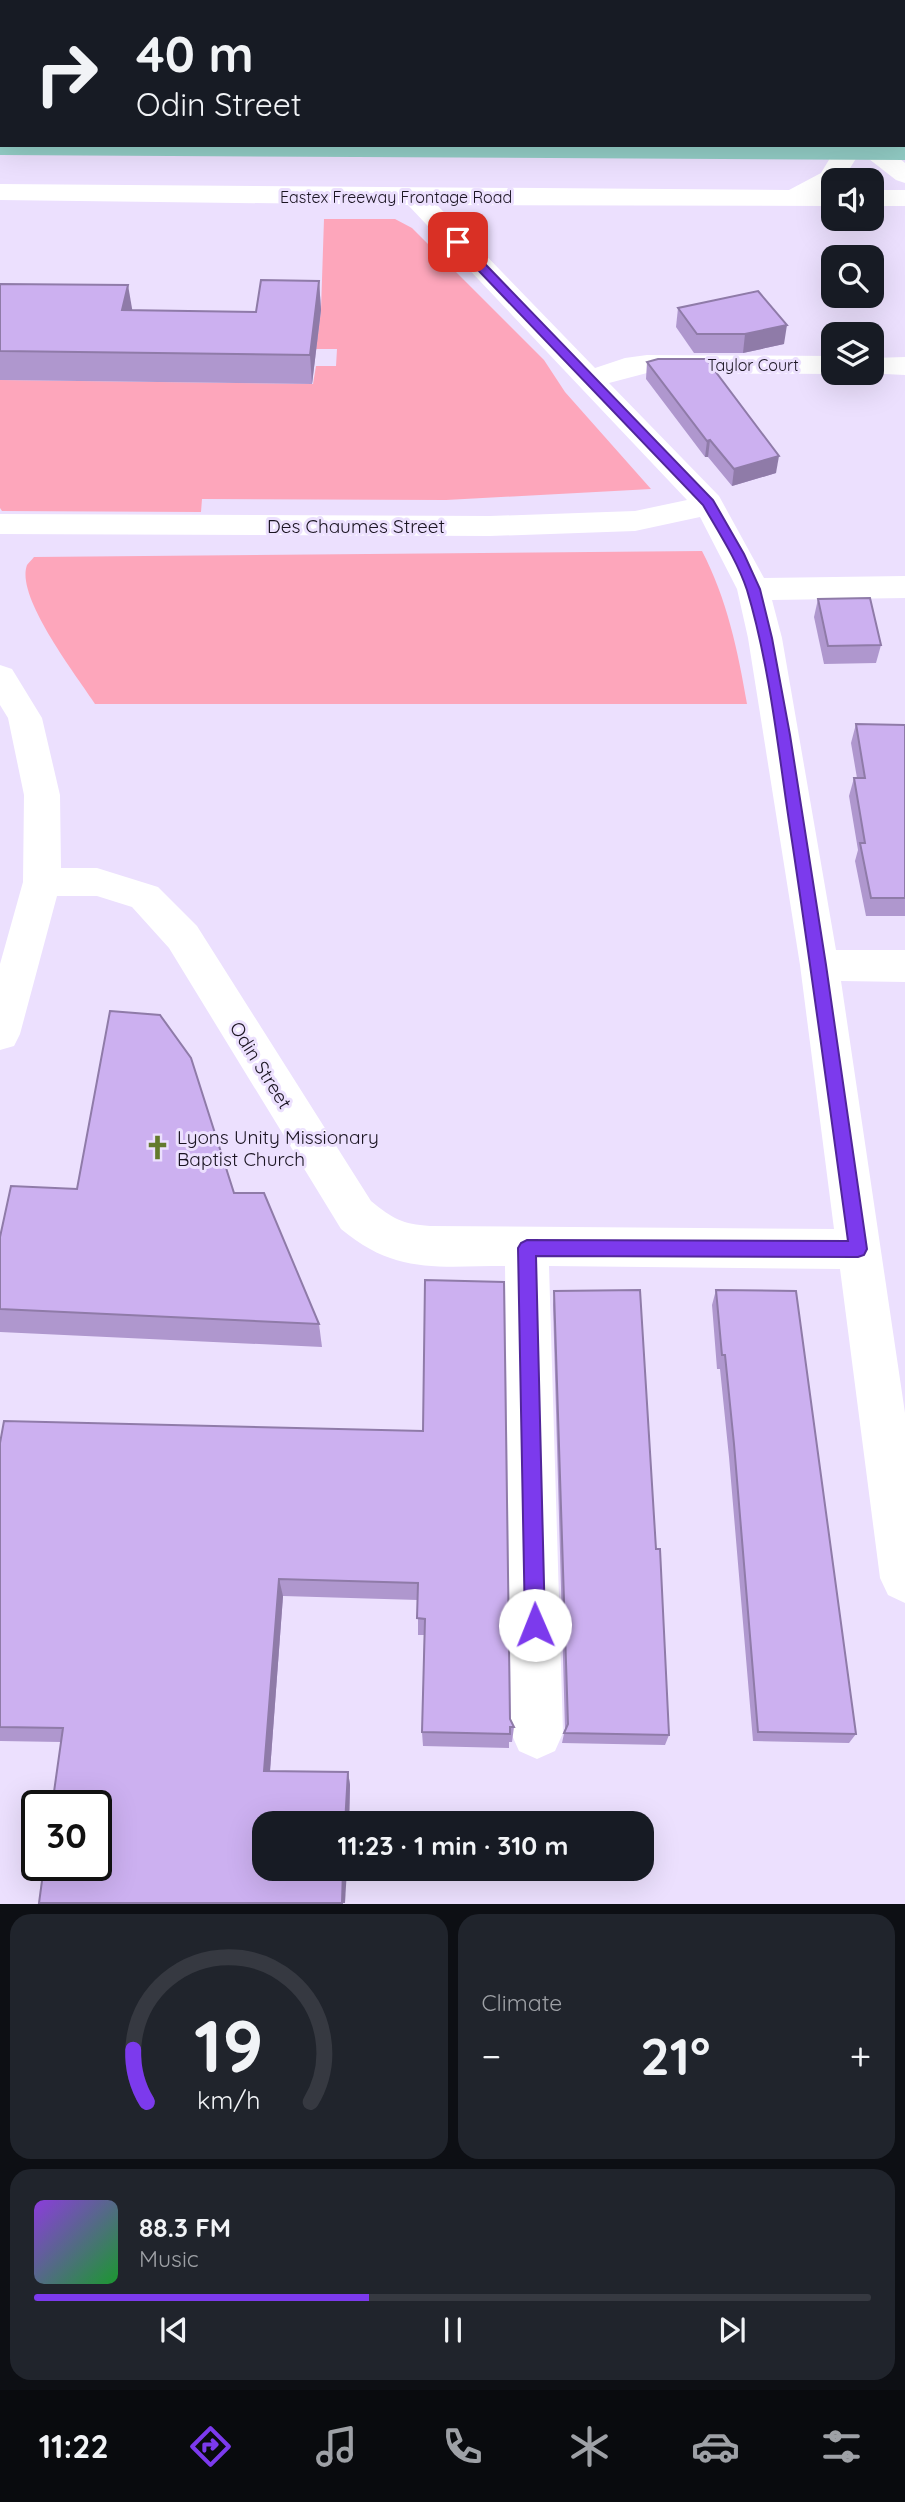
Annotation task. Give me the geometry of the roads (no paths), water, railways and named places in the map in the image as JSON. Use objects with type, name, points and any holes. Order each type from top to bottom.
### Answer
[{"type":"main road","points":[[0,148],[905,152]]},
{"type":"street","name":"Eastex Freeway Frontage Road","points":[[793,198],[825,183],[839,171],[849,147]]},
{"type":"street","points":[[870,147],[905,175]]},
{"type":"street","name":"Eastex Freeway Frontage Road","points":[[0,192],[821,198]]},
{"type":"street","points":[[415,197],[708,503],[753,589],[780,722],[818,965],[905,1578]]},
{"type":"street","points":[[884,198],[905,198]]},
{"type":"street","name":"Taylor Court","points":[[592,379],[625,367],[647,364],[821,365]]},
{"type":"street","points":[[884,366],[905,366]]},
{"type":"street","name":"Des Chaumes Street","points":[[0,524],[490,526],[635,521],[680,513],[708,503]]},
{"type":"street","points":[[753,589],[905,587]]},
{"type":"street","points":[[0,677],[25,718],[42,795],[42,882],[11,954],[0,1034]]},
{"type":"street","name":"Odin Street","points":[[42,882],[97,882],[145,897],[183,937],[345,1200],[356,1215],[373,1229],[398,1243],[527,1248],[858,1249]]},
{"type":"street","points":[[818,965],[905,966]]},
{"type":"street","points":[[527,1248],[537,1733]]},
{"type":"place","name":"Lyons Unity Missionary Baptist Church","points":[[157,1148]]}]
